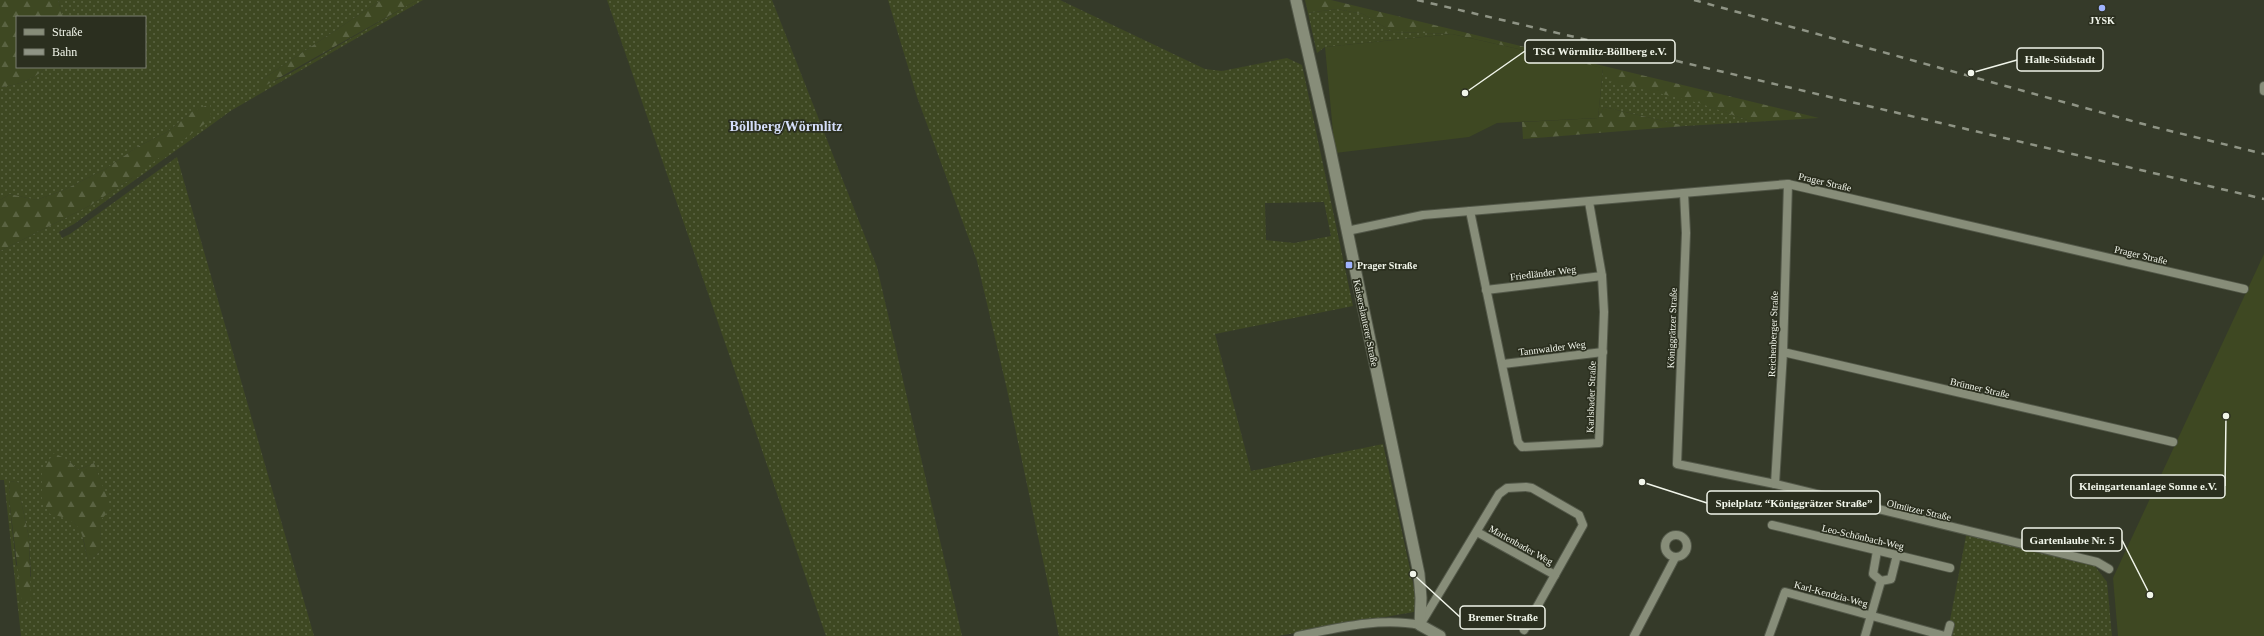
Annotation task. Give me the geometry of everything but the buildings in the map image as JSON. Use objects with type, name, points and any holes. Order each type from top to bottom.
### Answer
[{"type":"street","name":"Kaiserslauterer Straße","points":[[1296,0],[1347,231],[1419,574],[1421,598],[1420,625]]},
{"type":"street","points":[[2264,86],[2264,91]]},
{"type":"street","name":"Prager Straße","points":[[1347,231],[1423,215],[1788,184],[2244,289]]},
{"type":"street","name":"Reichenberger Straße","points":[[1775,484],[1783,352],[1788,184]]},
{"type":"street","name":"Königgrätzer Straße","points":[[1677,464],[1686,233],[1684,193]]},
{"type":"street","name":"Karlsbader Straße","points":[[1470,211],[1518,442],[1522,447],[1599,443],[1604,312],[1602,276],[1589,202]]},
{"type":"street","name":"Friedländer Weg","points":[[1486,290],[1602,276]]},
{"type":"street","name":"Tannwalder Weg","points":[[1503,364],[1603,352]]},
{"type":"street","name":"Brünner Straße","points":[[1783,352],[2173,442]]},
{"type":"street","name":"Olmützer Straße","points":[[1677,464],[1775,484],[2097,562],[2109,569]]},
{"type":"street","name":"Marienbader Weg","points":[[1420,625],[1499,494],[1507,488],[1526,487],[1532,488],[1579,515],[1583,524],[1524,630]]},
{"type":"street","name":"Leo-Schönbach-Weg","points":[[1772,525],[1950,568]]},
{"type":"street","name":"Marienbader Weg","points":[[1477,532],[1555,575]]},
{"type":"street","points":[[1877,551],[1873,574],[1881,581]]},
{"type":"street","points":[[1881,581],[1891,579],[1897,555]]},
{"type":"street","points":[[1634,636],[1675,558]]},
{"type":"street","points":[[1866,636],[1881,581]]},
{"type":"street","name":"Karl-Kendzia-Weg","points":[[1769,636],[1785,592],[1871,615]]},
{"type":"street","points":[[1871,615],[1946,636],[1950,625]]},
{"type":"street","points":[[1298,636],[1395,622],[1420,625],[1440,636]]},
{"type":"green space","points":[[0,0],[58,0],[63,16],[16,16],[16,68],[45,68],[37,75],[25,81],[0,87]]},
{"type":"green space","points":[[58,0],[381,0],[261,80],[261,87],[289,74],[417,0],[423,0],[232,110],[74,224],[59,232],[62,238],[70,234],[177,157],[314,636],[21,636],[4,480],[0,480],[0,251],[91,205],[132,178],[193,111],[167,132],[137,147],[107,168],[64,190],[36,200],[10,194],[0,200],[0,87],[25,81],[45,68],[146,68],[146,16],[63,16]],"holes":[[[68,460],[78,470],[94,463],[101,483],[100,551],[88,562],[81,529],[67,517]],[[10,481],[20,483],[20,496],[29,538],[31,577],[16,565],[9,498]]]},
{"type":"green space","points":[[381,0],[417,0],[261,88],[261,80]]},
{"type":"green space","points":[[607,0],[772,0],[877,267],[962,636],[826,636]]},
{"type":"green space","points":[[888,0],[1060,0],[1205,69],[1222,71],[1287,58],[1302,65],[1353,306],[1215,334],[1251,471],[1383,444],[1419,611],[1278,636],[1059,636],[1006,385],[977,261],[917,97]],"holes":[[[1324,202],[1331,236],[1294,243],[1266,240],[1265,203]]]},
{"type":"green space","points":[[1305,0],[1331,0],[1819,118],[1753,122],[1699,103],[1609,81],[1602,68],[1452,34],[1393,32],[1363,14],[1337,9],[1308,13]]},
{"type":"green space","points":[[1337,9],[1363,14],[1393,32],[1452,34],[1325,47],[1317,53],[1308,13]]},
{"type":"green space","points":[[1452,34],[1603,68],[1598,118],[1497,123],[1469,137],[1335,153],[1325,47]]},
{"type":"green space","points":[[1603,68],[1753,122],[1685,126],[1604,107],[1598,118]]},
{"type":"green space","points":[[210,104],[211,119],[132,178],[91,205],[0,251],[0,200],[10,194],[36,200],[64,190],[107,168],[137,147],[167,132],[193,111]]},
{"type":"green space","points":[[1604,107],[1685,126],[1523,139],[1522,122],[1598,118]]},
{"type":"green space","points":[[2264,254],[2264,636],[2118,636],[2113,578]]},
{"type":"green space","points":[[54,453],[68,460],[78,470],[94,463],[111,508],[101,520],[100,551],[88,562],[80,529],[69,520],[50,514],[42,500],[42,470]]},
{"type":"green space","points":[[10,481],[21,483],[20,496],[29,538],[31,602],[22,605],[9,498]]},
{"type":"green space","points":[[1967,531],[2094,565],[2107,582],[2112,636],[1947,636]]},
{"type":"railway","points":[[1417,0],[2264,199]]},
{"type":"railway","points":[[1694,0],[2154,127],[2264,154]]},
{"type":"place","name":"JYSK","points":[[2102,8]]},
{"type":"place","name":"Halle-Südstadt","points":[[1971,73]]},
{"type":"place","name":"TSG Wörmlitz-Böllberg e.V.","points":[[1465,93]]},
{"type":"place","name":"Prager Straße","points":[[1349,265]]},
{"type":"place","name":"Kleingartenanlage Sonne e.V.","points":[[2226,416]]},
{"type":"place","name":"Spielplatz “Königgrätzer Straße”","points":[[1642,482]]},
{"type":"place","name":"Bremer Straße","points":[[1413,574]]},
{"type":"place","name":"Gartenlaube Nr. 5","points":[[2150,595]]},
{"type":"district","name":"Böllberg/Wörmlitz","points":[[786,126]]}]
